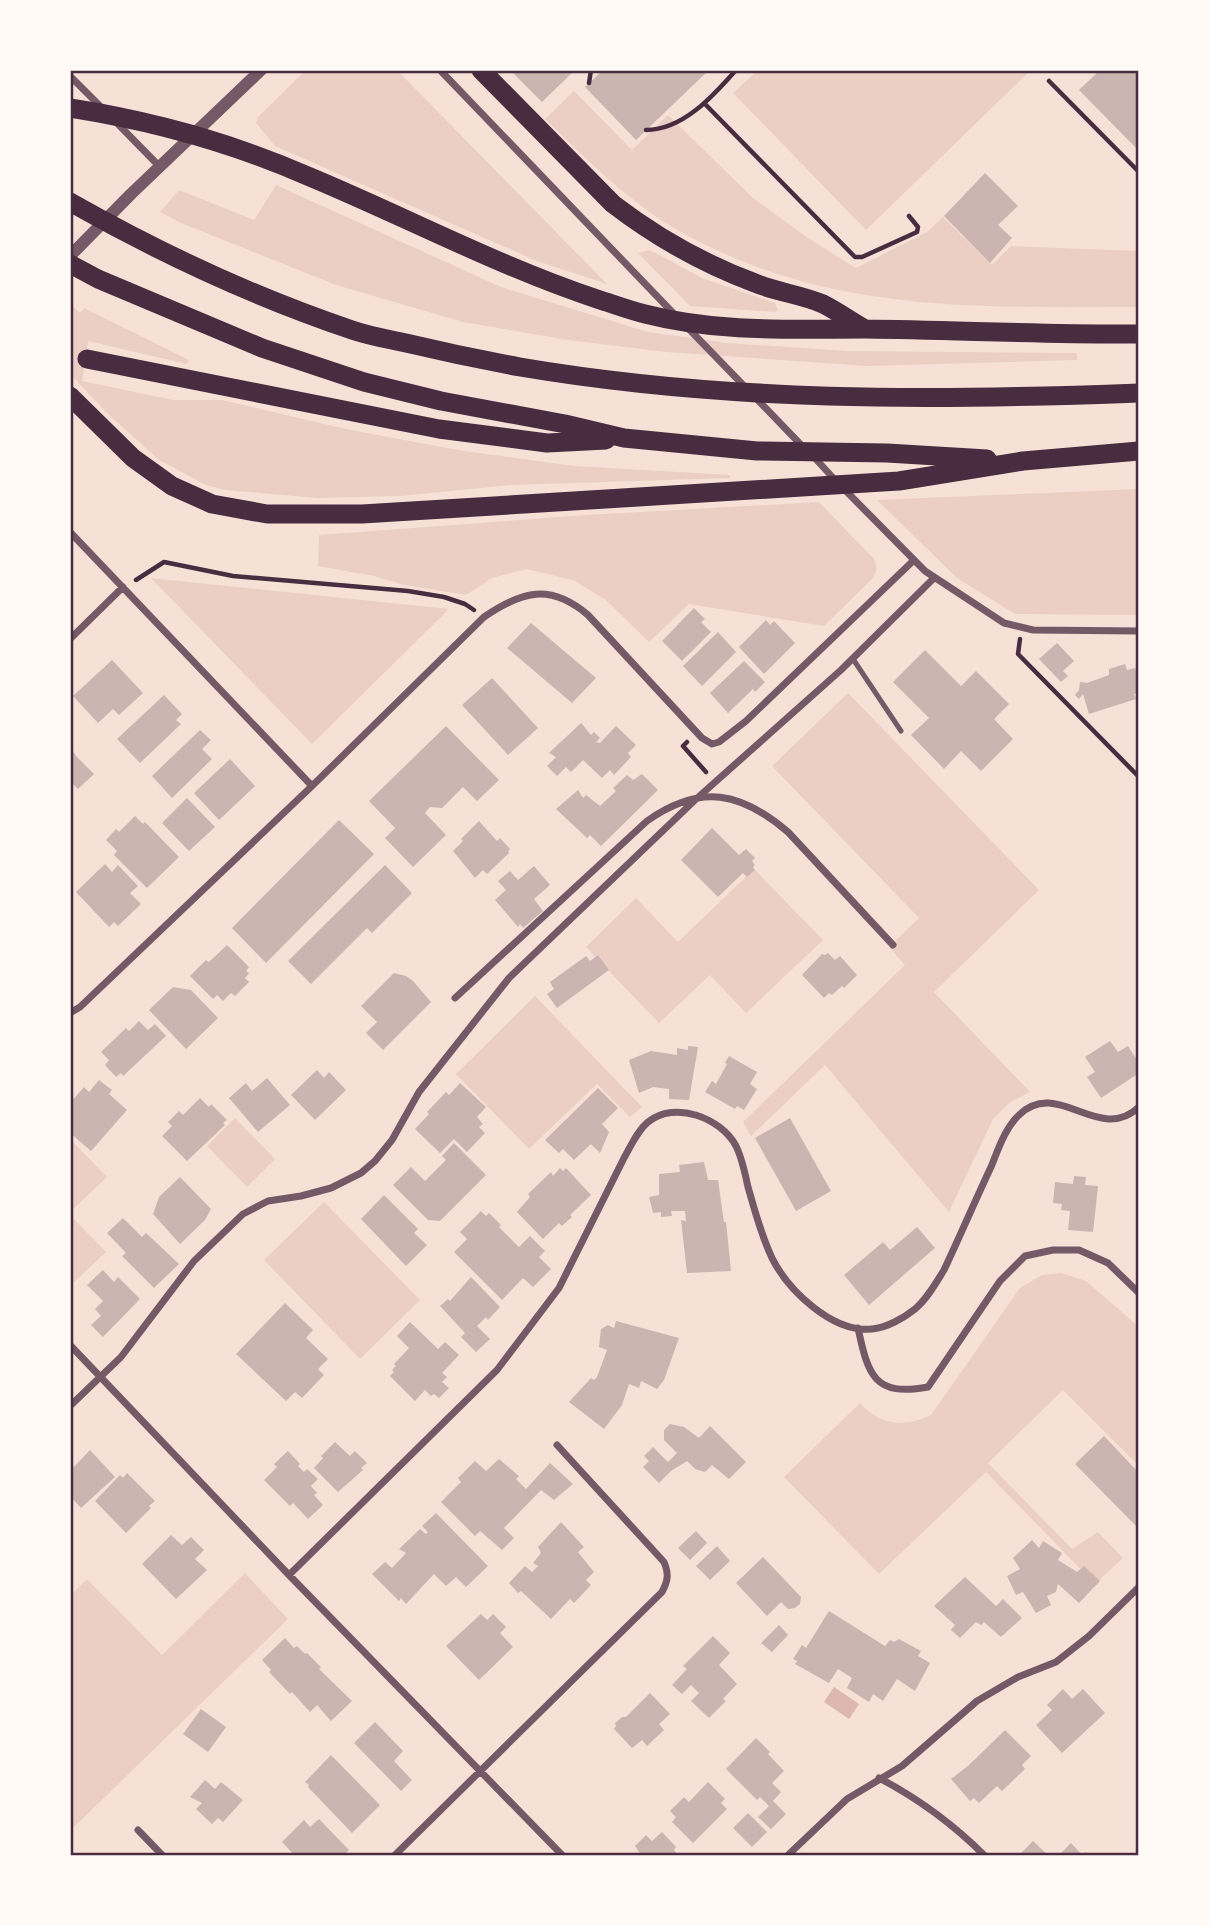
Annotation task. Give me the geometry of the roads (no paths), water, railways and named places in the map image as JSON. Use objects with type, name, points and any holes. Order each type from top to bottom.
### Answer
[{"type":"highway","points":[[481,70],[613,204],[636,221],[675,245],[721,268],[755,284],[821,303],[866,330]]},
{"type":"highway","points":[[70,108],[124,116],[244,151],[342,191],[508,266],[645,314],[713,326],[770,331],[1139,334]]},
{"type":"highway","points":[[70,202],[149,246],[238,286],[355,331],[483,360],[576,376],[673,387],[832,398],[989,399],[1139,393]]},
{"type":"highway","points":[[70,264],[190,319],[316,366],[441,401],[624,438],[758,451],[887,453],[1023,461]]},
{"type":"highway","points":[[87,359],[451,431],[547,443],[624,438]]},
{"type":"highway","points":[[70,396],[133,458],[172,486],[212,504],[267,514],[362,514],[899,481],[1023,461],[1139,451]]},
{"type":"street","points":[[70,256],[261,70]]},
{"type":"street","points":[[440,70],[913,561],[934,578],[1004,623],[1022,629],[1139,631]]},
{"type":"street","points":[[70,76],[160,167]]},
{"type":"street","points":[[70,533],[312,786]]},
{"type":"street","points":[[70,1013],[80,1007],[312,786],[484,617],[521,595],[551,596],[580,608],[702,738],[712,744],[719,742],[746,721],[913,561]]},
{"type":"street","points":[[70,1406],[121,1357],[194,1261],[243,1214],[268,1201],[331,1188],[375,1161],[392,1140],[419,1092],[509,978],[695,800],[853,659],[934,578]]},
{"type":"street","points":[[70,639],[123,587]]},
{"type":"street","points":[[455,998],[628,836],[659,813],[712,796],[730,797],[743,802],[774,820],[892,945]]},
{"type":"street","points":[[289,1575],[497,1370],[513,1351],[559,1288],[630,1147],[649,1121],[677,1113],[691,1114],[715,1122],[735,1144],[740,1155],[763,1237],[782,1275],[822,1314],[858,1328],[872,1329],[896,1321],[916,1308],[931,1291],[944,1270],[1005,1134],[1020,1114],[1043,1102],[1054,1102],[1103,1119],[1116,1120],[1139,1107]]},
{"type":"street","points":[[858,1328],[870,1374],[881,1385],[908,1391],[928,1387],[1000,1281],[1026,1255],[1053,1250],[1079,1251],[1108,1263],[1139,1293]]},
{"type":"street","points":[[70,1345],[563,1856]]},
{"type":"street","points":[[394,1856],[662,1592],[668,1577],[664,1562],[556,1446]]},
{"type":"street","points":[[787,1856],[847,1798],[902,1766],[977,1701],[1018,1677],[1056,1662],[1089,1636],[1139,1587]]},
{"type":"street","points":[[879,1778],[929,1808],[985,1856]]},
{"type":"street","points":[[138,1830],[163,1856]]},
{"type":"lane","points":[[853,659],[901,732]]}]
